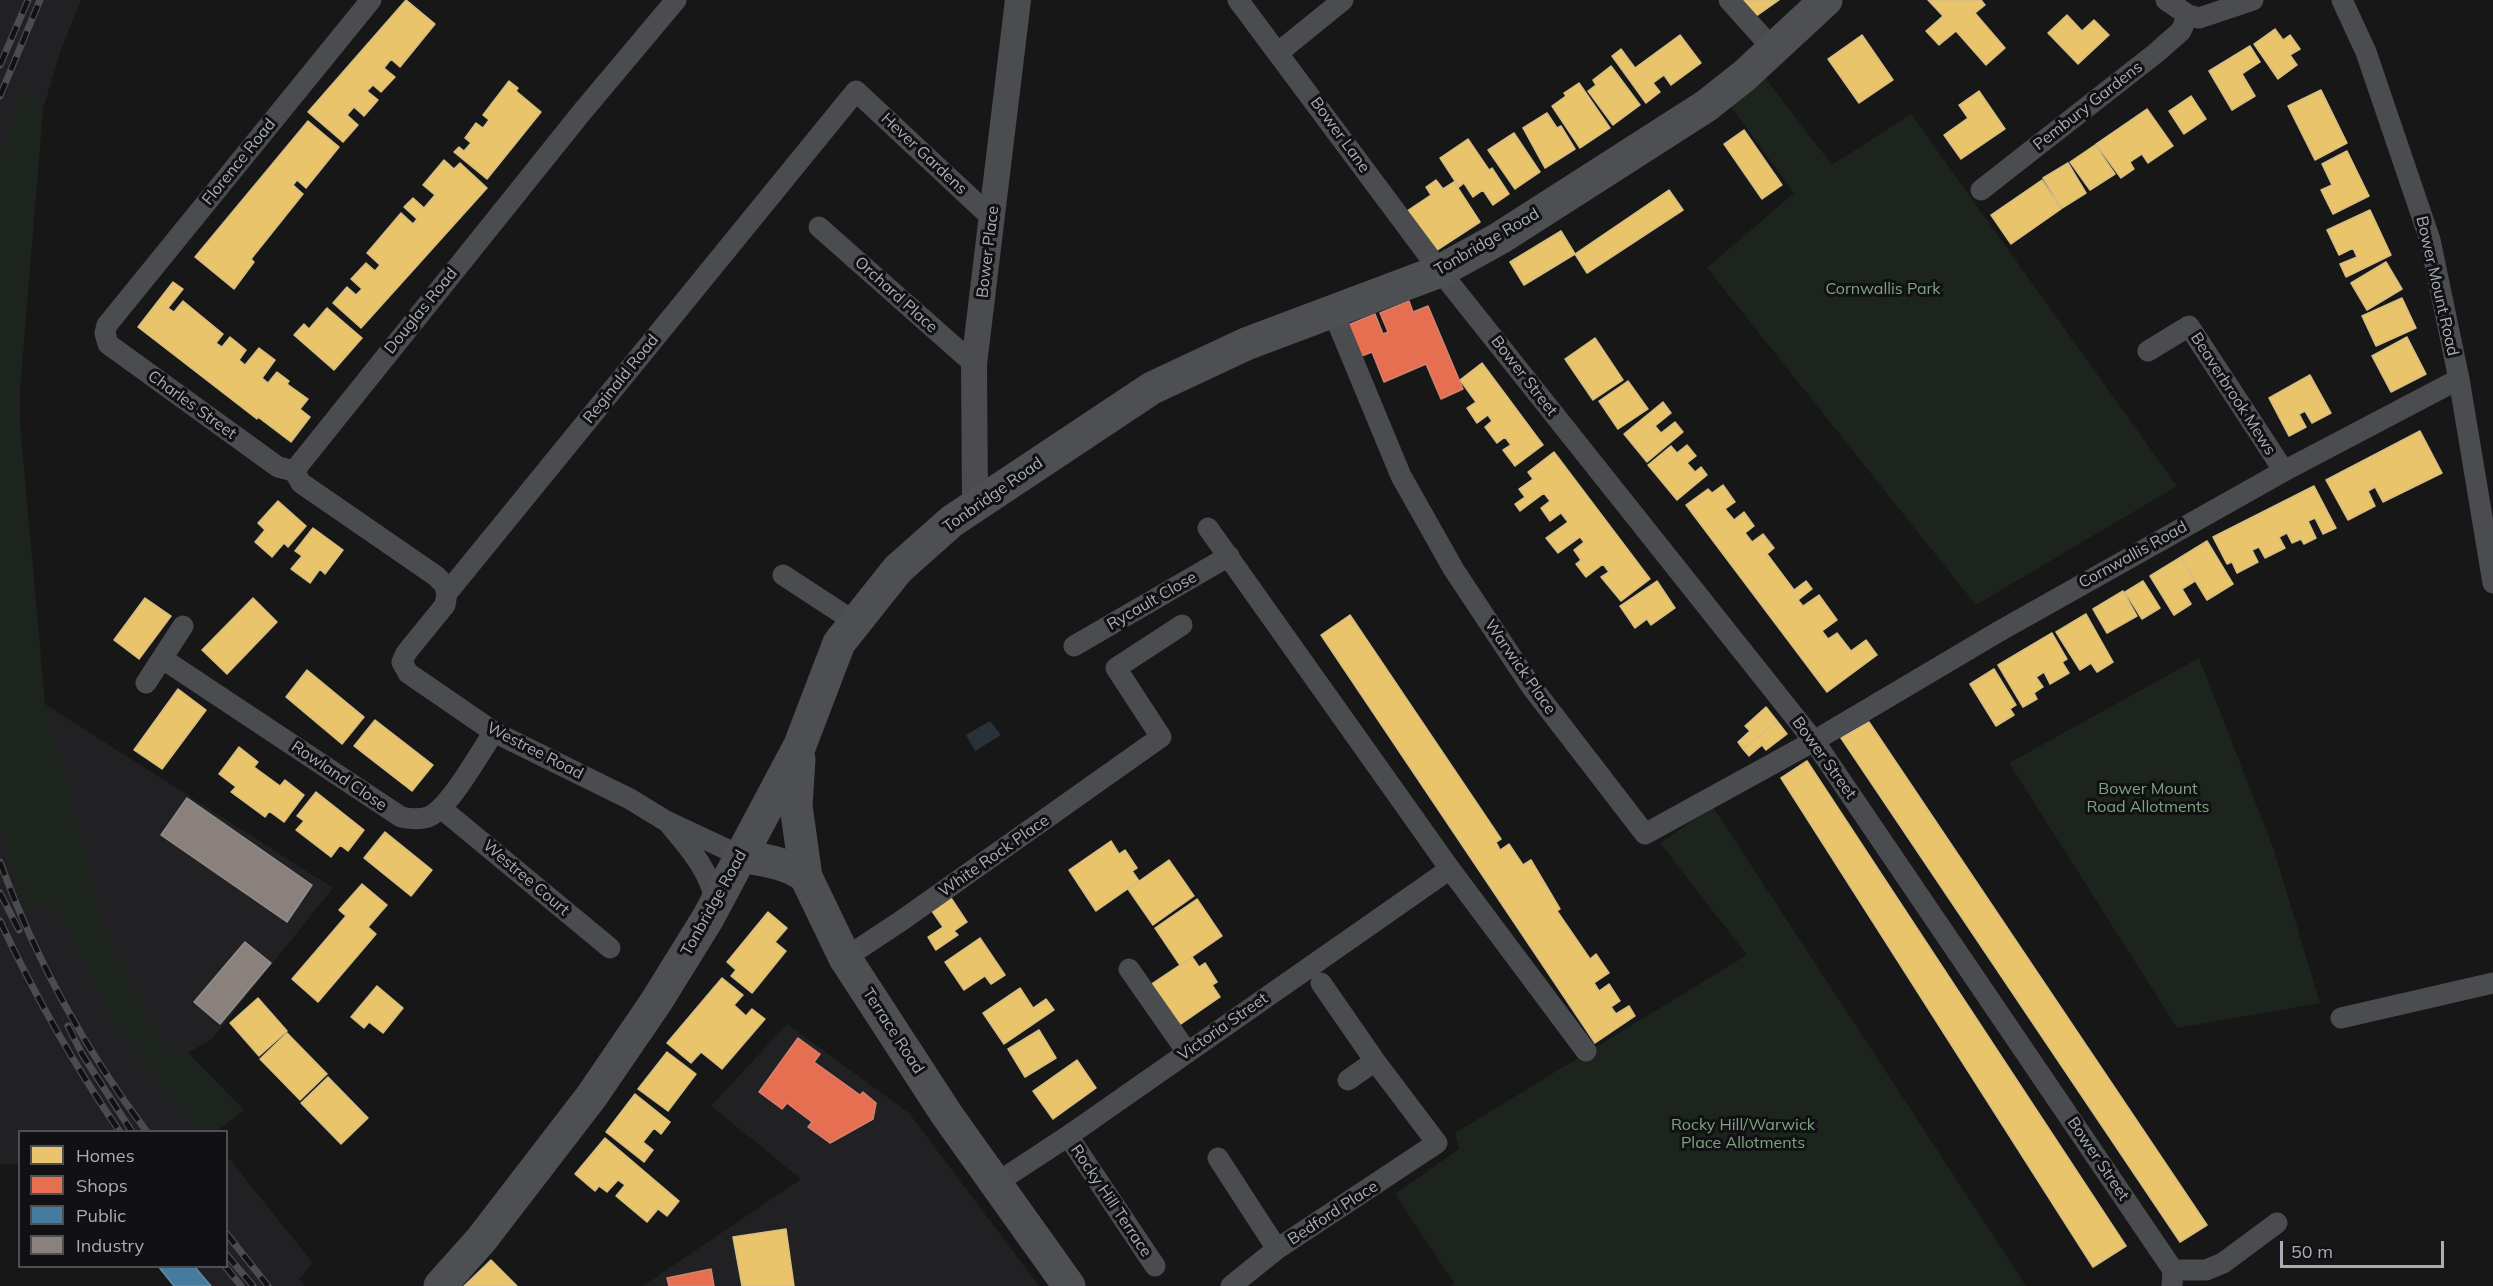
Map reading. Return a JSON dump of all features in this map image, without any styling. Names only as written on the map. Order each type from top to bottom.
[{"type":"main road","name":"Tonbridge Road","points":[[440,1286],[481,1240],[591,1097],[656,1002],[716,903],[800,745],[839,643],[898,568],[952,521],[1152,388],[1246,344],[1440,271],[1500,238],[1706,106],[1744,76],[1826,0]]},
{"type":"main road","name":"Terrace Road","points":[[800,745],[796,806],[806,877],[845,958],[995,1184],[1069,1286]]},
{"type":"main road","name":"Westree Road","points":[[741,855],[798,870],[806,877]]},
{"type":"street","name":"Florence Road","points":[[107,325],[371,0]]},
{"type":"street","name":"Douglas Road","points":[[294,471],[574,122],[676,0]]},
{"type":"street","name":"Bower Place","points":[[975,505],[974,364],[1018,0]]},
{"type":"street","name":"Bower Lane","points":[[1238,0],[1440,271]]},
{"type":"street","points":[[1279,52],[1343,0]]},
{"type":"street","points":[[1729,0],[1773,49]]},
{"type":"street","points":[[2166,0],[2188,15],[2199,18],[2253,0]]},
{"type":"street","name":"Bower Mount Road","points":[[2342,0],[2366,52],[2430,240],[2459,379],[2493,583]]},
{"type":"street","name":"Pembury Gardens","points":[[1981,190],[2156,53],[2181,31],[2188,15]]},
{"type":"street","name":"Hever Gardens","points":[[856,91],[992,218]]},
{"type":"street","name":"Reginald Road","points":[[408,673],[402,662],[406,653],[445,605],[447,593],[856,91]]},
{"type":"street","name":"Orchard Place","points":[[819,227],[974,364]]},
{"type":"street","name":"Bower Street","points":[[1440,271],[1814,741],[2173,1278]]},
{"type":"street","name":"Warwick Place","points":[[1333,312],[1401,476],[1454,570],[1531,686],[1645,834],[1814,741]]},
{"type":"street","name":"Charles Street","points":[[107,325],[105,333],[108,344],[278,467],[294,471]]},
{"type":"street","name":"Beaverbrook Mews","points":[[2148,351],[2189,326],[2284,471]]},
{"type":"street","name":"Cornwallis Road","points":[[1814,741],[2017,621],[2284,471],[2459,379]]},
{"type":"street","points":[[294,471],[301,483],[436,576],[444,584],[447,593]]},
{"type":"street","points":[[1208,528],[1450,868],[1586,1051]]},
{"type":"street","name":"Rycault Close","points":[[1074,646],[1229,556]]},
{"type":"street","points":[[783,575],[855,622]]},
{"type":"street","name":"White Rock Place","points":[[845,958],[1161,737],[1116,668],[1182,625]]},
{"type":"street","points":[[146,683],[183,626]]},
{"type":"street","name":"Rowland Close","points":[[163,659],[400,817],[414,819],[428,817],[442,809]]},
{"type":"street","name":"Westree Road","points":[[408,673],[494,732],[630,799],[666,821],[741,855]]},
{"type":"street","points":[[442,809],[494,732]]},
{"type":"street","name":"Westree Court","points":[[442,809],[610,948]]},
{"type":"street","name":"Westree Road","points":[[666,821],[698,860],[711,881],[716,903]]},
{"type":"street","name":"Victoria Street","points":[[995,1184],[1068,1136],[1450,868]]},
{"type":"street","points":[[1129,969],[1187,1052]]},
{"type":"street","points":[[1321,983],[1375,1061],[1348,1080]]},
{"type":"street","points":[[2341,1018],[2493,983]]},
{"type":"street","name":"Bedford Place","points":[[1231,1286],[1277,1249],[1437,1143],[1375,1061]]},
{"type":"street","name":"Rocky Hill Terrace","points":[[1068,1136],[1155,1266]]},
{"type":"street","points":[[1218,1158],[1277,1249]]},
{"type":"street","points":[[2173,1278],[2206,1270],[2223,1263],[2277,1223]]},
{"type":"shaded area","points":[[0,0],[81,0],[62,47],[43,109],[20,389],[20,424],[45,704],[333,888],[212,1039],[188,1053],[244,1110],[218,1130],[18,1130],[18,1164],[0,1164]]},
{"type":"shaded area","points":[[990,721],[1001,735],[975,751],[966,735]]},
{"type":"shaded area","points":[[787,1024],[909,1113],[1039,1286],[643,1286],[801,1179],[711,1106]]},
{"type":"shaded area","points":[[228,1157],[313,1263],[299,1279],[305,1286],[174,1286],[159,1268],[228,1268]]},
{"type":"green space","name":"Cornwallis Park","points":[[1763,75],[1832,165],[1911,114],[2177,486],[1976,605],[1707,268],[1794,193],[1730,105]]},
{"type":"green space","points":[[23,84],[43,109],[20,389],[20,424],[45,704],[91,874],[100,921],[166,1051],[188,1053],[244,1110],[218,1130],[195,1130],[110,1016],[52,901],[25,913],[0,823],[0,159]]},
{"type":"green space","name":"Bower Mount Road Allotments","points":[[2199,658],[2274,850],[2320,1003],[2177,1028],[2009,763]]},
{"type":"green space","name":"Rocky Hill/Warwick Place Allotments","points":[[1713,807],[2026,1286],[1451,1286],[1454,1283],[1395,1194],[1459,1149],[1455,1133],[1747,955],[1660,843]]},
{"type":"building: Homes","points":[[406,0],[435,24],[400,67],[391,59],[384,68],[395,77],[381,92],[373,85],[367,91],[378,100],[364,116],[354,107],[347,115],[358,125],[343,142],[308,112]]},
{"type":"building: Homes","points":[[1738,0],[1779,0],[1752,19]]},
{"type":"building: Homes","points":[[1928,0],[1981,0],[1985,5],[1975,13],[2005,48],[1986,65],[1956,31],[1939,45],[1926,31],[1943,16]]},
{"type":"building: Homes","points":[[2067,15],[2082,31],[2094,20],[2109,35],[2078,64],[2048,33]]},
{"type":"building: Homes","points":[[2275,29],[2283,40],[2290,35],[2300,49],[2290,55],[2297,65],[2278,79],[2254,44]]},
{"type":"building: Homes","points":[[1680,35],[1701,63],[1671,85],[1664,75],[1653,83],[1660,92],[1646,103],[1612,56],[1621,49],[1635,68]]},
{"type":"building: Homes","points":[[1862,35],[1893,80],[1859,103],[1828,59]]},
{"type":"building: Homes","points":[[2250,46],[2260,62],[2242,74],[2255,96],[2232,110],[2209,71]]},
{"type":"building: Homes","points":[[1611,66],[1640,105],[1613,125],[1588,91],[1596,85],[1593,80]]},
{"type":"building: Homes","points":[[509,81],[518,88],[516,91],[541,112],[487,179],[454,152],[459,147],[464,151],[471,143],[465,138],[476,123],[483,128],[489,120],[483,115]]},
{"type":"building: Homes","points":[[1579,83],[1610,128],[1580,148],[1552,106],[1566,96],[1564,93]]},
{"type":"building: Homes","points":[[2321,90],[2347,143],[2315,160],[2288,106]]},
{"type":"building: Homes","points":[[1979,91],[2005,129],[1961,159],[1944,135],[1968,118],[1959,105]]},
{"type":"building: Homes","points":[[2191,96],[2206,119],[2184,134],[2169,111]]},
{"type":"building: Homes","points":[[2147,109],[2173,146],[2148,163],[2142,154],[2130,162],[2134,169],[2121,178],[2096,144]]},
{"type":"building: Homes","points":[[1547,113],[1557,128],[1561,126],[1575,149],[1545,168],[1523,128]]},
{"type":"building: Homes","points":[[308,121],[339,147],[306,188],[297,180],[293,185],[303,194],[251,259],[254,262],[234,289],[195,257]]},
{"type":"building: Homes","points":[[1744,130],[1782,185],[1762,199],[1724,144]]},
{"type":"building: Homes","points":[[1514,133],[1540,172],[1515,189],[1488,150]]},
{"type":"building: Homes","points":[[1468,139],[1489,170],[1492,168],[1509,194],[1493,205],[1483,190],[1473,197],[1464,183],[1459,187],[1440,158]]},
{"type":"building: Homes","points":[[2095,145],[2115,174],[2090,190],[2070,162]]},
{"type":"building: Homes","points":[[2347,151],[2369,196],[2333,214],[2321,190],[2332,185],[2322,164]]},
{"type":"building: Homes","points":[[444,160],[454,169],[460,163],[487,188],[361,328],[333,303],[347,287],[356,295],[362,289],[351,279],[366,263],[375,271],[380,265],[367,253],[401,213],[413,224],[417,219],[404,207],[413,198],[424,208],[435,195],[423,185]]},
{"type":"building: Homes","points":[[2068,163],[2086,193],[2062,208],[2043,178]]},
{"type":"building: Homes","points":[[1436,180],[1443,189],[1454,182],[1480,222],[1434,252],[1407,211],[1431,195],[1426,187]]},
{"type":"building: Homes","points":[[2042,180],[2061,209],[2011,244],[1991,215]]},
{"type":"building: Homes","points":[[1669,190],[1683,210],[1587,273],[1575,254]]},
{"type":"building: Homes","points":[[2370,210],[2391,255],[2346,277],[2340,264],[2357,257],[2353,248],[2339,255],[2327,230]]},
{"type":"building: Homes","points":[[1561,231],[1575,254],[1524,285],[1510,262]]},
{"type":"building: Homes","points":[[2386,262],[2402,289],[2367,310],[2351,283]]},
{"type":"building: Homes","points":[[173,282],[183,289],[168,308],[174,312],[183,301],[223,334],[216,343],[222,347],[230,337],[246,350],[239,360],[245,365],[259,348],[275,360],[262,378],[268,383],[277,372],[289,381],[287,384],[308,399],[300,409],[310,417],[291,442],[258,417],[257,419],[138,327]]},
{"type":"building: Homes","points":[[2402,298],[2416,328],[2376,346],[2362,316]]},
{"type":"building: Homes","points":[[327,308],[362,338],[334,370],[294,335],[304,324],[309,329]]},
{"type":"building: Homes","points":[[2407,337],[2426,374],[2391,392],[2372,356]]},
{"type":"building: Homes","points":[[1595,338],[1623,380],[1593,400],[1565,359]]},
{"type":"building: Homes","points":[[1482,363],[1543,445],[1515,466],[1503,450],[1511,445],[1505,437],[1497,443],[1485,427],[1492,421],[1488,415],[1477,423],[1467,408],[1476,402],[1460,380]]},
{"type":"building: Homes","points":[[2310,375],[2331,413],[2312,423],[2305,411],[2299,414],[2306,427],[2289,436],[2269,398]]},
{"type":"building: Homes","points":[[1628,381],[1648,409],[1618,429],[1599,401]]},
{"type":"building: Homes","points":[[1663,402],[1671,413],[1655,426],[1661,433],[1675,422],[1683,432],[1647,462],[1624,434]]},
{"type":"building: Homes","points":[[2420,431],[2442,473],[2383,502],[2375,487],[2368,491],[2375,506],[2348,520],[2326,480]]},
{"type":"building: Homes","points":[[1687,445],[1696,456],[1687,463],[1695,472],[1701,467],[1707,475],[1677,500],[1648,465],[1671,446],[1677,453]]},
{"type":"building: Homes","points":[[1554,452],[1650,579],[1621,601],[1601,577],[1609,572],[1603,564],[1586,577],[1576,564],[1581,560],[1574,550],[1584,542],[1580,537],[1558,553],[1546,538],[1568,522],[1561,513],[1550,521],[1541,508],[1550,501],[1544,493],[1520,511],[1515,504],[1525,497],[1519,489],[1533,479],[1528,472]]},
{"type":"building: Homes","points":[[1723,485],[1735,502],[1725,509],[1734,520],[1744,512],[1754,526],[1745,533],[1752,542],[1763,534],[1774,548],[1767,554],[1794,590],[1806,581],[1812,589],[1798,600],[1803,606],[1819,595],[1837,620],[1822,631],[1828,639],[1837,633],[1851,651],[1866,640],[1877,655],[1827,692],[1686,505],[1708,489],[1712,493]]},
{"type":"building: Homes","points":[[2314,486],[2336,528],[2323,534],[2315,518],[2308,521],[2316,538],[2304,544],[2301,539],[2292,543],[2287,533],[2279,537],[2285,548],[2265,558],[2259,547],[2252,550],[2258,562],[2237,573],[2232,562],[2227,564],[2213,537]]},
{"type":"building: Homes","points":[[278,501],[306,526],[288,547],[284,543],[272,557],[255,542],[265,530],[258,523]]},
{"type":"building: Homes","points":[[313,528],[343,550],[325,574],[320,569],[310,583],[291,569],[302,556],[295,551]]},
{"type":"building: Homes","points":[[2207,541],[2233,584],[2207,600],[2181,557]]},
{"type":"building: Homes","points":[[2181,557],[2195,581],[2182,589],[2191,604],[2174,615],[2150,576]]},
{"type":"building: Homes","points":[[1657,581],[1675,608],[1651,625],[1647,619],[1635,628],[1620,606]]},
{"type":"building: Homes","points":[[2143,581],[2160,608],[2142,619],[2125,592]]},
{"type":"building: Homes","points":[[2123,591],[2137,616],[2107,633],[2093,609]]},
{"type":"building: Homes","points":[[145,598],[171,616],[139,659],[114,640]]},
{"type":"building: Homes","points":[[253,598],[277,622],[227,674],[202,650]]},
{"type":"building: Homes","points":[[2086,614],[2113,662],[2097,672],[2091,663],[2080,670],[2056,632]]},
{"type":"building: Homes","points":[[1350,615],[1501,839],[1496,842],[1500,850],[1509,844],[1523,865],[1531,860],[1560,909],[1557,911],[1590,959],[1596,954],[1609,973],[1594,983],[1599,991],[1609,984],[1620,1001],[1611,1007],[1616,1014],[1629,1006],[1635,1016],[1595,1043],[1321,635]]},
{"type":"building: Homes","points":[[2052,633],[2067,659],[2062,662],[2069,673],[2050,684],[2044,672],[2036,677],[2043,687],[2034,693],[2037,699],[2023,707],[1998,665]]},
{"type":"building: Homes","points":[[1994,669],[2016,705],[2010,709],[2014,715],[1996,726],[1970,684]]},
{"type":"building: Homes","points":[[307,670],[364,717],[342,744],[286,697]]},
{"type":"building: Homes","points":[[178,689],[206,710],[162,769],[134,750]]},
{"type":"building: Homes","points":[[1766,707],[1777,721],[1743,749],[1738,742],[1750,731],[1745,726]]},
{"type":"building: Homes","points":[[375,720],[433,765],[412,791],[354,746]]},
{"type":"building: Homes","points":[[1777,721],[1787,734],[1766,750],[1762,745],[1749,756],[1743,749]]},
{"type":"building: Homes","points":[[1869,722],[2207,1225],[2180,1242],[1841,738]]},
{"type":"building: Homes","points":[[239,747],[258,762],[254,767],[280,786],[285,780],[304,795],[284,822],[269,811],[265,817],[231,792],[236,787],[219,774]]},
{"type":"building: Homes","points":[[1807,761],[2126,1246],[2093,1267],[1781,778]]},
{"type":"building: Homes","points":[[316,792],[364,830],[348,851],[340,845],[331,857],[296,830],[304,821],[297,816]]},
{"type":"building: Homes","points":[[385,832],[432,870],[411,896],[364,858]]},
{"type":"building: Homes","points":[[1111,841],[1119,854],[1125,850],[1137,868],[1132,871],[1139,881],[1096,911],[1069,870]]},
{"type":"building: Homes","points":[[1169,860],[1194,896],[1153,925],[1128,889]]},
{"type":"building: Homes","points":[[362,884],[387,905],[368,927],[376,934],[318,1002],[292,979],[346,916],[339,910]]},
{"type":"building: Homes","points":[[951,898],[967,922],[954,931],[958,935],[936,950],[928,937],[943,927],[932,911]]},
{"type":"building: Homes","points":[[1197,899],[1222,936],[1180,965],[1155,928]]},
{"type":"building: Homes","points":[[768,912],[787,928],[775,942],[786,951],[752,993],[731,976],[736,970],[727,962]]},
{"type":"building: Homes","points":[[980,938],[1005,975],[991,984],[985,976],[964,990],[945,962]]},
{"type":"building: Homes","points":[[1192,957],[1199,967],[1205,963],[1217,982],[1212,985],[1220,997],[1178,1026],[1150,985]]},
{"type":"building: Homes","points":[[722,978],[743,995],[734,1005],[746,1016],[752,1009],[765,1019],[722,1069],[701,1052],[691,1063],[667,1043]]},
{"type":"building: Homes","points":[[377,986],[403,1008],[383,1033],[369,1022],[364,1028],[351,1017]]},
{"type":"building: Homes","points":[[1020,988],[1033,1008],[1046,999],[1054,1010],[1004,1044],[983,1013]]},
{"type":"building: Homes","points":[[258,998],[287,1031],[259,1056],[230,1023]]},
{"type":"building: Homes","points":[[1039,1030],[1056,1058],[1025,1077],[1008,1049]]},
{"type":"building: Homes","points":[[287,1033],[327,1074],[300,1100],[260,1059]]},
{"type":"building: Homes","points":[[667,1052],[696,1074],[668,1111],[638,1089]]},
{"type":"building: Homes","points":[[1077,1060],[1096,1088],[1053,1119],[1033,1091]]},
{"type":"building: Homes","points":[[328,1077],[368,1118],[341,1144],[301,1103]]},
{"type":"building: Homes","points":[[635,1094],[670,1122],[661,1134],[654,1128],[643,1142],[653,1150],[644,1162],[606,1132]]},
{"type":"building: Homes","points":[[605,1138],[679,1201],[667,1216],[658,1209],[647,1222],[616,1196],[625,1185],[618,1180],[607,1192],[599,1186],[595,1191],[575,1174]]},
{"type":"building: Homes","points":[[786,1229],[794,1286],[742,1286],[733,1237]]},
{"type":"building: Homes","points":[[491,1260],[517,1286],[464,1286]]},
{"type":"building: Shops","points":[[1409,301],[1413,312],[1428,306],[1463,389],[1441,399],[1426,364],[1384,382],[1372,352],[1354,359],[1341,328],[1375,314],[1383,334],[1388,332],[1380,313]]},
{"type":"building: Shops","points":[[798,1038],[820,1054],[814,1062],[860,1095],[863,1092],[876,1103],[873,1119],[830,1143],[808,1127],[812,1122],[787,1103],[782,1109],[759,1092]]},
{"type":"building: Shops","points":[[711,1269],[714,1286],[669,1286],[667,1278]]},
{"type":"building: Public","points":[[160,1268],[196,1268],[211,1286],[174,1286]]},
{"type":"building: Industry","points":[[187,798],[312,885],[287,922],[161,835]]},
{"type":"building: Industry","points":[[245,942],[271,963],[220,1024],[194,1002]]},
{"type":"railway","points":[[0,65],[28,0]]},
{"type":"railway","points":[[0,96],[40,0]]},
{"type":"railway","points":[[0,862],[29,933],[63,1002],[103,1069],[146,1130]]},
{"type":"railway","points":[[0,893],[19,930]]},
{"type":"railway","points":[[0,921],[56,1029],[119,1130]]},
{"type":"railway","points":[[68,1026],[82,1054],[131,1130]]},
{"type":"railway","points":[[228,1236],[268,1286]]},
{"type":"railway","points":[[228,1256],[253,1286]]},
{"type":"railway","points":[[227,1268],[241,1286]]}]
